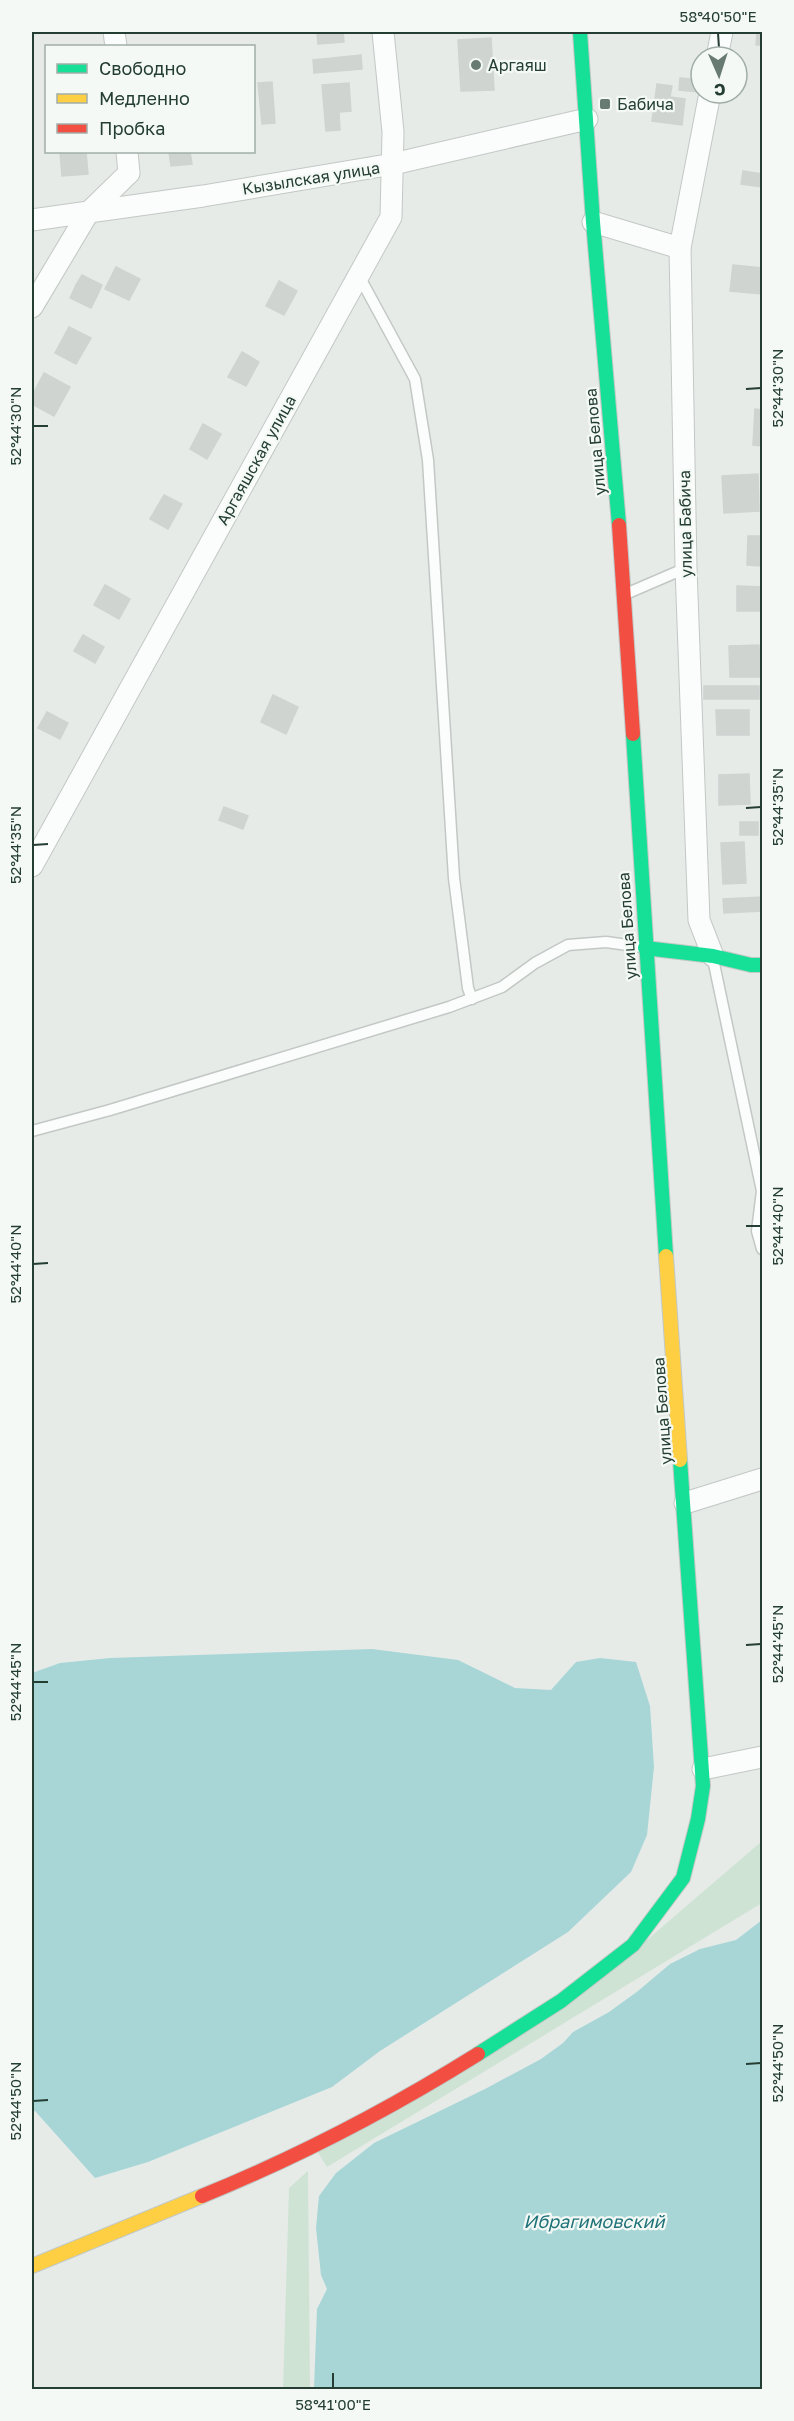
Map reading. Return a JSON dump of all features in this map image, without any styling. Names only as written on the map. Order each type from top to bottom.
[{"type":"main road","name":"улица Белова","points":[[32,2266],[269,2169],[420,2090],[561,2001],[633,1945],[683,1878],[698,1819],[704,1786],[703,1769],[645,948],[625,595],[593,222],[580,32]]},
{"type":"main road","points":[[645,948],[713,956],[751,965],[762,965]]},
{"type":"street","name":"Аргаяшская улица","points":[[32,866],[391,218],[393,132],[383,32]]},
{"type":"street","name":"улица Бабича","points":[[708,105],[680,248],[686,568],[699,920],[713,956]]},
{"type":"street","name":"Кызылская улица","points":[[32,220],[393,164],[587,120]]},
{"type":"street","points":[[32,307],[88,213],[129,173],[127,153]]},
{"type":"street","points":[[593,222],[680,248]]},
{"type":"street","points":[[685,1503],[762,1479]]},
{"type":"street","points":[[703,1769],[762,1757]]},
{"type":"lane","points":[[359,276],[415,379],[428,460],[454,878],[468,988],[472,999]]},
{"type":"lane","points":[[625,595],[686,568]]},
{"type":"lane","points":[[32,1131],[111,1110],[472,999],[502,987],[534,963],[568,945],[606,942],[645,948]]},
{"type":"lane","points":[[713,956],[762,1191],[757,1231],[762,1249]]},
{"type":"green space","points":[[762,1841],[762,1903],[327,2167],[317,2151],[648,1939]]},
{"type":"green space","points":[[308,2171],[310,2389],[283,2389],[289,2188]]},
{"type":"water","points":[[372,1649],[458,1660],[515,1688],[551,1690],[576,1662],[600,1658],[636,1662],[650,1706],[654,1767],[647,1835],[631,1872],[568,1932],[380,2051],[332,2087],[148,2162],[95,2178],[32,2110],[32,1673],[60,1663],[110,1658]]},
{"type":"water","name":"Ибрагимовский","points":[[762,1920],[762,2389],[314,2389],[317,2309],[327,2289],[321,2275],[316,2228],[319,2196],[336,2173],[374,2143],[541,2059],[563,2043],[573,2032],[609,2012],[638,1991],[670,1964],[700,1949],[736,1940]]},
{"type":"building","points":[[317,32],[343,32],[344,42],[318,44]]},
{"type":"building","points":[[757,32],[762,32],[762,45],[756,45]]},
{"type":"building","name":"Аргаяш","points":[[491,38],[494,90],[461,91],[458,40]]},
{"type":"building","points":[[361,55],[362,69],[314,73],[313,60]]},
{"type":"building","points":[[680,78],[689,79],[689,91],[679,90]]},
{"type":"building","points":[[272,82],[275,123],[262,124],[258,83]]},
{"type":"building","points":[[349,83],[351,111],[339,112],[340,130],[326,131],[322,85]]},
{"type":"building","points":[[657,84],[672,86],[670,97],[685,99],[682,125],[652,121]]},
{"type":"building","points":[[60,153],[86,153],[88,174],[62,176]]},
{"type":"building","points":[[169,153],[190,153],[192,164],[171,166]]},
{"type":"building","points":[[743,171],[762,174],[762,187],[741,184]]},
{"type":"building","points":[[733,265],[762,268],[762,294],[730,291]]},
{"type":"building","points":[[116,267],[140,279],[129,300],[105,289]]},
{"type":"building","points":[[82,275],[102,285],[97,296],[76,285]]},
{"type":"building","points":[[279,281],[297,291],[284,315],[266,306]]},
{"type":"building","points":[[76,285],[97,296],[91,308],[70,298]]},
{"type":"building","points":[[69,327],[91,338],[76,364],[55,353]]},
{"type":"building","points":[[242,352],[259,362],[246,386],[228,377]]},
{"type":"building","points":[[44,373],[70,387],[54,416],[32,404],[32,396]]},
{"type":"building","points":[[755,409],[762,410],[762,446],[753,445]]},
{"type":"building","points":[[203,424],[221,434],[207,459],[190,449]]},
{"type":"building","points":[[758,474],[759,511],[724,513],[722,476]]},
{"type":"building","points":[[164,495],[182,504],[168,529],[150,519]]},
{"type":"building","points":[[748,536],[762,536],[762,566],[747,565]]},
{"type":"building","points":[[105,585],[130,599],[119,619],[94,605]]},
{"type":"building","points":[[737,586],[762,587],[762,611],[737,611]]},
{"type":"building","points":[[83,635],[104,647],[95,663],[74,651]]},
{"type":"building","points":[[759,645],[760,677],[730,677],[729,646]]},
{"type":"building","points":[[704,686],[759,686],[759,699],[704,699]]},
{"type":"building","points":[[273,695],[298,707],[286,734],[261,722]]},
{"type":"building","points":[[716,710],[749,710],[749,735],[717,735]]},
{"type":"building","points":[[47,712],[68,723],[60,739],[38,728]]},
{"type":"building","points":[[749,774],[750,804],[719,805],[719,775]]},
{"type":"building","points":[[224,807],[248,816],[243,829],[219,820]]},
{"type":"building","points":[[740,822],[758,822],[758,835],[740,835]]},
{"type":"building","points":[[744,842],[746,883],[723,884],[721,843]]},
{"type":"building","points":[[762,897],[762,911],[724,913],[723,899]]},
{"type":"traffic: fast","points":[[580,32],[593,222],[619,525]]},
{"type":"traffic: fast","points":[[633,734],[666,1256]]},
{"type":"traffic: fast","points":[[645,948],[713,956],[751,965],[762,965]]},
{"type":"traffic: fast","points":[[478,2054],[561,2001],[633,1945],[683,1878],[698,1819],[703,1786],[680,1460]]},
{"type":"traffic: slow","points":[[666,1256],[680,1460]]},
{"type":"traffic: slow","points":[[32,2266],[202,2196]]},
{"type":"traffic: jam","points":[[619,525],[633,734]]},
{"type":"traffic: jam","points":[[202,2196],[343,2131],[478,2054]]},
{"type":"place","name":"Аргаяш","points":[[476,65]]},
{"type":"place","name":"Бабича","points":[[605,104]]}]
